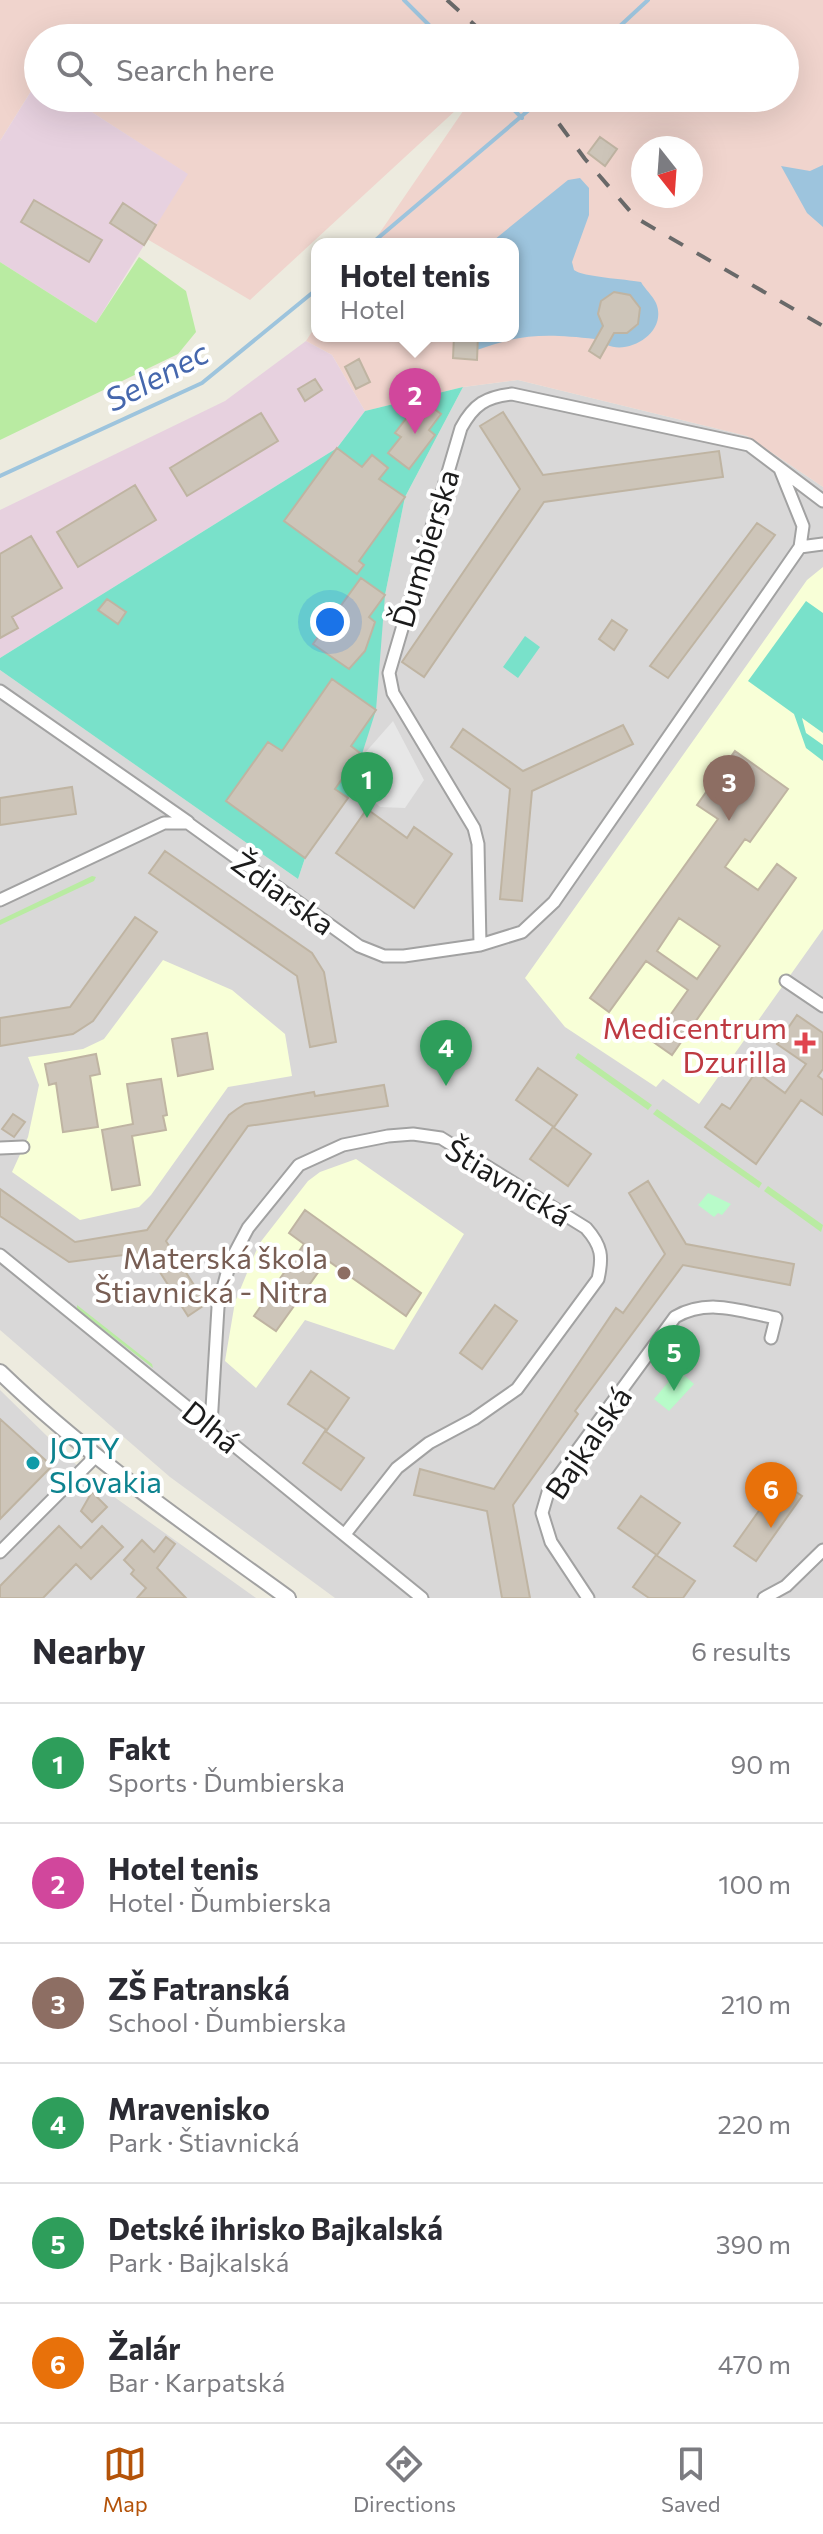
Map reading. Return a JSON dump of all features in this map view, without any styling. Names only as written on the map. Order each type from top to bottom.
[{"type":"street","name":"Ďumbierska","points":[[480,945],[478,844],[474,828],[393,693],[389,673],[457,442],[471,410],[489,396],[512,394],[749,445],[823,501]]},
{"type":"street","points":[[480,945],[522,932],[554,902],[800,547],[803,526],[780,469]]},
{"type":"street","points":[[800,547],[823,544]]},
{"type":"street","name":"Ždiarska","points":[[0,691],[359,946],[384,956],[433,954],[480,945]]},
{"type":"street","points":[[0,900],[164,823],[188,823]]},
{"type":"street","points":[[786,981],[823,1006]]},
{"type":"street","name":"Štiavnická","points":[[211,1425],[218,1307],[230,1262],[248,1228],[299,1165],[343,1145],[388,1136],[413,1134],[441,1138],[586,1228],[598,1242],[603,1259],[598,1279],[517,1389],[474,1419],[429,1443],[397,1468],[345,1534]]},
{"type":"street","points":[[0,1148],[23,1147]]},
{"type":"street","name":"Dlhá","points":[[0,1255],[422,1598]]},
{"type":"street","name":"Bajkalská","points":[[588,1598],[551,1542],[542,1513],[549,1489],[675,1317],[692,1307],[711,1305],[776,1318],[771,1338]]},
{"type":"street","points":[[0,1372],[95,1457],[288,1598]]},
{"type":"street","points":[[0,1552],[95,1457]]},
{"type":"street","points":[[764,1598],[786,1586],[823,1550]]},
{"type":"shaded area","points":[[0,0],[823,0],[823,487],[747,436],[518,380],[463,387],[365,411],[332,355],[306,341],[311,333],[311,342],[519,342],[519,238],[376,238],[462,112],[799,112],[799,24],[24,24],[24,102],[0,141]]},
{"type":"shaded area","points":[[24,102],[24,112],[92,112],[188,174],[96,323],[0,262],[0,141]]},
{"type":"shaded area","points":[[92,112],[454,112],[317,238],[311,238],[311,244],[250,300],[147,239],[187,174]]},
{"type":"shaded area","points":[[823,165],[823,227],[807,213],[781,166],[810,171]]},
{"type":"shaded area","points":[[580,178],[589,188],[589,215],[572,262],[574,270],[641,282],[656,303],[657,323],[645,339],[636,344],[626,347],[607,345],[614,333],[627,333],[638,325],[640,308],[630,295],[601,301],[598,314],[603,326],[595,339],[563,336],[519,338],[519,238],[496,238],[568,180]]},
{"type":"shaded area","points":[[306,341],[332,355],[365,411],[337,448],[0,658],[0,510],[225,401]]},
{"type":"shaded area","points":[[478,342],[502,342],[477,350]]},
{"type":"shaded area","points":[[518,380],[747,436],[823,487],[823,1598],[335,1598],[170,1477],[0,1330],[0,670],[298,879],[305,858],[348,798],[360,753],[385,595],[405,497],[463,387]]},
{"type":"shaded area","points":[[463,387],[405,497],[385,595],[376,710],[348,798],[305,858],[298,879],[0,670],[0,658],[337,448],[365,411]]},
{"type":"shaded area","points":[[823,567],[823,929],[699,1104],[663,1079],[656,1087],[565,1027],[525,978],[807,580]]},
{"type":"shaded area","points":[[806,601],[823,613],[823,733],[802,718],[806,733],[823,745],[823,761],[806,748],[794,714],[748,681]]},
{"type":"shaded area","points":[[525,636],[540,647],[518,678],[503,667]]},
{"type":"shaded area","points":[[393,721],[424,780],[405,808],[380,807],[355,783],[364,754]]},
{"type":"shaded area","points":[[163,960],[232,990],[285,1034],[292,1076],[228,1087],[151,1195],[139,1207],[80,1220],[12,1172],[28,1137],[39,1085],[28,1057],[83,1049],[104,1039]]},
{"type":"shaded area","name":"Materská škola Štiavnická - Nitra","points":[[356,1159],[464,1234],[394,1350],[305,1320],[256,1388],[225,1361],[235,1302],[259,1244],[308,1181],[320,1172]]},
{"type":"shaded area","points":[[0,1390],[96,1484],[256,1598],[0,1598]]},
{"type":"green space","points":[[139,257],[186,291],[196,332],[178,354],[0,440],[0,262],[96,323]]},
{"type":"green space","points":[[92,876],[96,877],[94,881],[0,925],[0,920]]},
{"type":"green space","points":[[578,1053],[652,1105],[648,1110],[575,1058]]},
{"type":"green space","points":[[657,1109],[762,1183],[759,1188],[653,1114]]},
{"type":"green space","points":[[768,1186],[823,1225],[821,1232],[764,1191]]},
{"type":"green space","points":[[708,1193],[731,1204],[722,1215],[718,1213],[714,1217],[698,1205]]},
{"type":"green space","points":[[77,1305],[152,1364],[153,1368],[77,1309]]},
{"type":"green space","points":[[675,1374],[684,1375],[694,1384],[669,1411],[654,1399]]},
{"type":"building","points":[[600,137],[617,149],[605,166],[588,153]]},
{"type":"building","points":[[34,200],[102,240],[89,262],[21,222]]},
{"type":"building","points":[[123,203],[156,225],[144,245],[110,223]]},
{"type":"building","points":[[614,292],[630,295],[640,308],[638,324],[627,333],[614,333],[600,358],[589,351],[603,326],[598,314],[601,301]]},
{"type":"building","points":[[454,342],[478,342],[477,360],[453,358]]},
{"type":"building","points":[[359,359],[370,382],[356,389],[345,367]]},
{"type":"building","points":[[315,379],[322,390],[305,401],[298,389]]},
{"type":"building","points":[[421,399],[441,414],[429,430],[435,435],[409,469],[388,453],[401,437],[395,433]]},
{"type":"building","points":[[503,412],[543,475],[719,451],[723,477],[544,502],[424,677],[402,662],[520,489],[480,426]]},
{"type":"building","points":[[261,413],[278,441],[187,496],[170,468]]},
{"type":"building","points":[[337,448],[362,467],[372,455],[388,468],[379,479],[405,497],[359,561],[364,565],[357,574],[284,521]]},
{"type":"building","points":[[135,485],[156,520],[78,567],[57,532]]},
{"type":"building","points":[[757,523],[775,535],[668,678],[650,666]]},
{"type":"building","points":[[31,536],[62,588],[12,617],[18,628],[0,638],[0,554]]},
{"type":"building","points":[[361,578],[385,595],[369,617],[375,622],[365,651],[349,669],[313,644]]},
{"type":"building","points":[[107,599],[126,612],[118,624],[98,610]]},
{"type":"building","points":[[612,620],[627,630],[614,650],[599,639]]},
{"type":"building","points":[[332,679],[376,710],[351,746],[360,753],[335,789],[348,798],[305,858],[226,801],[268,742],[282,751]]},
{"type":"building","points":[[623,725],[633,744],[532,791],[522,901],[500,899],[510,789],[451,747],[463,729],[523,771]]},
{"type":"building","points":[[735,751],[788,789],[750,842],[745,839],[725,867],[758,890],[777,864],[796,878],[672,1055],[652,1041],[688,990],[646,961],[609,1012],[590,998],[718,819],[697,805]],"holes":[[[679,918],[720,946],[697,979],[657,951]]]},
{"type":"building","points":[[72,787],[76,814],[0,825],[0,798]]},
{"type":"building","points":[[367,809],[407,838],[414,827],[452,854],[414,908],[336,853]]},
{"type":"building","points":[[165,851],[312,953],[324,972],[336,1042],[310,1047],[297,976],[149,873]]},
{"type":"building","points":[[135,917],[157,932],[93,1021],[73,1034],[0,1046],[0,1018],[70,1007]]},
{"type":"building","points":[[797,1015],[823,1033],[823,1069],[818,1076],[823,1080],[823,1115],[801,1100],[756,1164],[705,1127],[722,1104],[730,1109],[756,1072],[785,1093],[806,1064],[777,1044]]},
{"type":"building","points":[[207,1033],[213,1069],[178,1076],[172,1039]]},
{"type":"building","points":[[96,1054],[100,1074],[90,1076],[98,1127],[63,1132],[56,1083],[49,1085],[45,1064]]},
{"type":"building","points":[[538,1068],[577,1095],[554,1127],[516,1100]]},
{"type":"building","points":[[161,1079],[167,1115],[163,1116],[166,1130],[132,1136],[140,1185],[112,1190],[102,1130],[133,1124],[127,1084]]},
{"type":"building","points":[[384,1085],[388,1106],[248,1126],[166,1241],[206,1304],[188,1316],[147,1252],[69,1262],[0,1216],[0,1189],[75,1242],[147,1230],[229,1115],[245,1104],[314,1092],[315,1096]]},
{"type":"building","points":[[13,1114],[25,1122],[14,1137],[2,1129]]},
{"type":"building","points":[[553,1127],[591,1154],[568,1186],[530,1159]]},
{"type":"building","points":[[648,1181],[686,1244],[794,1264],[790,1285],[683,1265],[575,1411],[578,1414],[513,1505],[530,1598],[502,1598],[487,1511],[414,1495],[420,1469],[494,1489],[616,1308],[623,1313],[665,1254],[629,1193]]},
{"type":"building","points":[[305,1210],[421,1293],[406,1316],[327,1260],[276,1331],[254,1316],[304,1244],[289,1233]]},
{"type":"building","points":[[495,1305],[517,1321],[482,1369],[460,1353]]},
{"type":"building","points":[[311,1371],[349,1398],[327,1430],[288,1404]]},
{"type":"building","name":"JOTY Slovakia","points":[[0,1419],[52,1466],[0,1519]]},
{"type":"building","points":[[325,1431],[364,1458],[341,1490],[303,1463]]},
{"type":"building","points":[[780,1481],[802,1496],[756,1561],[734,1546]]},
{"type":"building","points":[[92,1492],[107,1507],[92,1522],[81,1511]]},
{"type":"building","points":[[641,1496],[680,1523],[657,1555],[618,1528]]},
{"type":"building","points":[[59,1526],[81,1548],[102,1526],[123,1547],[91,1579],[76,1564],[43,1598],[0,1598],[0,1586]]},
{"type":"building","points":[[166,1537],[175,1544],[157,1568],[186,1598],[137,1598],[146,1588],[131,1574],[134,1570],[124,1560],[142,1540],[154,1552]]},
{"type":"building","points":[[656,1555],[695,1581],[683,1598],[649,1598],[633,1587]]},
{"type":"waterway","points":[[404,0],[428,24]]},
{"type":"waterway","name":"Selenec","points":[[622,24],[648,0]]},
{"type":"waterway","points":[[516,112],[522,118]]},
{"type":"waterway","name":"Selenec","points":[[378,238],[527,112]]},
{"type":"waterway","name":"Selenec","points":[[0,476],[202,383],[311,294]]},
{"type":"railway","points":[[447,0],[474,24]]},
{"type":"railway","points":[[550,112],[585,159],[636,218],[823,326]]},
{"type":"place","name":"Hotel tenis","points":[[415,434]]},
{"type":"place","name":"Fakt","points":[[367,818]]},
{"type":"place","name":"ZŠ Fatranská","points":[[729,821]]},
{"type":"place","name":"Medicentrum Dzurilla","points":[[805,1043]]},
{"type":"place","name":"Mravenisko","points":[[446,1086]]},
{"type":"place","name":"Materská škola Štiavnická - Nitra","points":[[344,1273]]},
{"type":"place","name":"Detské ihrisko Bajkalská","points":[[674,1391]]},
{"type":"place","name":"JOTY Slovakia","points":[[33,1463]]},
{"type":"place","name":"Žalár","points":[[771,1528]]}]
